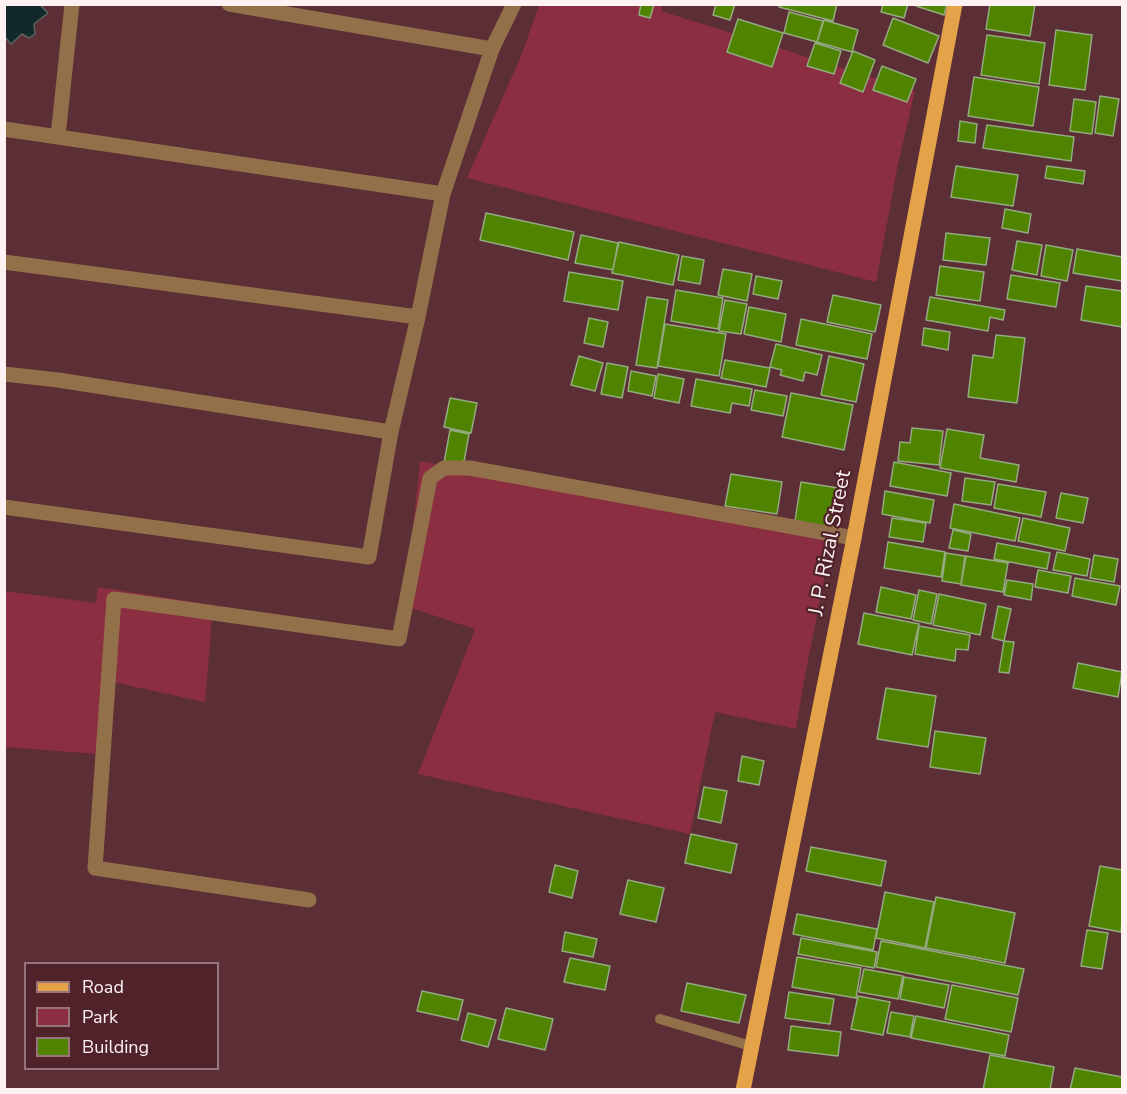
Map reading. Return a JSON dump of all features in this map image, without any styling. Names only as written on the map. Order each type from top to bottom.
[{"type":"main road","name":"J. P. Rizal Street","points":[[743,1089],[854,538],[956,4]]},
{"type":"street","points":[[58,136],[72,4]]},
{"type":"street","points":[[230,4],[492,49]]},
{"type":"street","points":[[4,507],[369,557],[391,432],[418,317],[443,194],[492,49],[514,4]]},
{"type":"street","points":[[4,129],[443,194]]},
{"type":"street","points":[[4,262],[418,317]]},
{"type":"street","points":[[4,374],[58,380],[391,432]]},
{"type":"street","points":[[309,900],[95,868],[114,599],[399,639],[429,478],[444,468],[470,468],[854,538]]},
{"type":"lane","points":[[660,1020],[751,1046]]},
{"type":"green space","points":[[539,5],[663,5],[661,11],[915,91],[898,164],[876,282],[467,178],[521,56]]},
{"type":"green space","points":[[420,461],[833,534],[796,729],[715,712],[690,834],[418,774],[475,629],[405,606]]},
{"type":"green space","points":[[98,587],[213,605],[205,702],[108,681],[97,754],[5,747],[4,591],[96,603]]},
{"type":"water","points":[[5,4],[40,5],[48,13],[34,24],[35,34],[29,38],[22,34],[11,44],[5,37]]},
{"type":"building","points":[[641,4],[654,4],[650,18],[639,15]]},
{"type":"building","points":[[716,4],[735,4],[730,20],[713,15]]},
{"type":"building","points":[[780,4],[837,4],[833,21],[779,7]]},
{"type":"building","points":[[883,4],[908,4],[904,18],[881,12]]},
{"type":"building","points":[[917,4],[947,4],[944,15],[916,6]]},
{"type":"building","points":[[990,4],[1035,4],[1030,36],[986,29]]},
{"type":"building","points":[[789,12],[823,21],[817,42],[784,33]]},
{"type":"building","points":[[893,18],[939,36],[928,63],[883,45]]},
{"type":"building","points":[[738,19],[783,33],[772,67],[727,52]]},
{"type":"building","points":[[824,20],[858,30],[852,52],[817,42]]},
{"type":"building","points":[[1056,30],[1092,35],[1085,90],[1049,85]]},
{"type":"building","points":[[987,35],[1045,43],[1039,84],[981,75]]},
{"type":"building","points":[[815,43],[841,51],[834,74],[807,66]]},
{"type":"building","points":[[853,51],[875,60],[863,92],[840,83]]},
{"type":"building","points":[[882,66],[916,79],[907,102],[873,90]]},
{"type":"building","points":[[974,77],[1039,87],[1033,126],[968,116]]},
{"type":"building","points":[[1100,96],[1119,99],[1113,136],[1095,133]]},
{"type":"building","points":[[1074,99],[1096,102],[1092,134],[1070,131]]},
{"type":"building","points":[[960,121],[977,124],[975,143],[958,141]]},
{"type":"building","points":[[987,125],[1074,137],[1071,161],[983,148]]},
{"type":"building","points":[[956,166],[1018,175],[1013,206],[951,197]]},
{"type":"building","points":[[1047,166],[1085,171],[1083,184],[1045,178]]},
{"type":"building","points":[[1005,209],[1031,214],[1028,233],[1002,228]]},
{"type":"building","points":[[486,213],[574,232],[568,260],[480,240]]},
{"type":"building","points":[[946,233],[990,238],[986,265],[943,260]]},
{"type":"building","points":[[581,235],[618,243],[613,270],[575,263]]},
{"type":"building","points":[[1017,241],[1042,245],[1037,275],[1012,270]]},
{"type":"building","points":[[619,242],[679,255],[673,285],[612,273]]},
{"type":"building","points":[[1046,245],[1073,250],[1067,281],[1041,276]]},
{"type":"building","points":[[1077,249],[1122,257],[1122,281],[1073,273]]},
{"type":"building","points":[[682,256],[704,260],[700,284],[678,280]]},
{"type":"building","points":[[940,266],[984,272],[980,301],[936,295]]},
{"type":"building","points":[[723,269],[752,274],[747,301],[718,295]]},
{"type":"building","points":[[569,272],[623,281],[618,310],[564,301]]},
{"type":"building","points":[[1011,275],[1060,283],[1056,307],[1007,299]]},
{"type":"building","points":[[756,276],[782,281],[778,299],[753,294]]},
{"type":"building","points":[[1086,286],[1122,291],[1122,327],[1081,320]]},
{"type":"building","points":[[676,290],[723,298],[718,329],[671,321]]},
{"type":"building","points":[[833,295],[881,305],[875,332],[827,322]]},
{"type":"building","points":[[647,297],[668,300],[657,368],[636,365]]},
{"type":"building","points":[[930,297],[1005,310],[1003,320],[990,317],[988,331],[926,320]]},
{"type":"building","points":[[725,300],[747,304],[741,334],[719,331]]},
{"type":"building","points":[[749,307],[786,314],[781,342],[744,334]]},
{"type":"building","points":[[589,318],[608,322],[603,347],[584,343]]},
{"type":"building","points":[[801,319],[872,334],[867,359],[796,345]]},
{"type":"building","points":[[665,324],[726,334],[719,376],[658,366]]},
{"type":"building","points":[[924,328],[950,332],[948,350],[922,345]]},
{"type":"building","points":[[996,335],[1025,338],[1017,403],[968,397],[973,355],[993,358]]},
{"type":"building","points":[[776,344],[822,355],[817,375],[805,372],[803,381],[780,375],[782,370],[770,367]]},
{"type":"building","points":[[579,356],[603,363],[595,391],[571,385]]},
{"type":"building","points":[[829,356],[864,364],[856,402],[821,395]]},
{"type":"building","points":[[725,360],[770,368],[766,387],[721,378]]},
{"type":"building","points":[[607,363],[628,367],[622,398],[601,394]]},
{"type":"building","points":[[631,371],[656,376],[652,396],[628,391]]},
{"type":"building","points":[[658,374],[684,379],[679,403],[654,398]]},
{"type":"building","points":[[696,379],[752,389],[749,406],[732,403],[730,413],[691,406]]},
{"type":"building","points":[[755,390],[787,396],[783,416],[751,410]]},
{"type":"building","points":[[791,393],[853,405],[844,450],[782,437]]},
{"type":"building","points":[[450,398],[477,403],[471,433],[444,427]]},
{"type":"building","points":[[912,428],[943,431],[939,465],[898,461],[900,442],[910,443]]},
{"type":"building","points":[[947,429],[984,435],[980,458],[1019,465],[1016,482],[940,468]]},
{"type":"building","points":[[450,430],[469,434],[463,467],[444,463]]},
{"type":"building","points":[[894,462],[951,473],[947,496],[890,486]]},
{"type":"building","points":[[731,474],[782,482],[777,514],[725,506]]},
{"type":"building","points":[[965,478],[995,482],[991,505],[962,501]]},
{"type":"building","points":[[801,482],[838,488],[831,532],[794,527]]},
{"type":"building","points":[[998,484],[1046,492],[1041,517],[994,508]]},
{"type":"building","points":[[885,491],[934,500],[930,523],[882,514]]},
{"type":"building","points":[[1061,493],[1088,498],[1083,523],[1056,518]]},
{"type":"building","points":[[954,504],[1020,518],[1015,541],[950,528]]},
{"type":"building","points":[[892,518],[926,523],[923,542],[889,537]]},
{"type":"building","points":[[1023,518],[1070,528],[1065,551],[1018,541]]},
{"type":"building","points":[[953,530],[971,534],[968,551],[949,548]]},
{"type":"building","points":[[888,542],[945,552],[941,577],[884,568]]},
{"type":"building","points":[[997,543],[1050,553],[1047,569],[994,559]]},
{"type":"building","points":[[1057,552],[1090,559],[1087,576],[1053,570]]},
{"type":"building","points":[[946,553],[965,556],[961,584],[942,581]]},
{"type":"building","points":[[1094,555],[1118,559],[1114,582],[1090,578]]},
{"type":"building","points":[[966,556],[1008,563],[1003,592],[961,585]]},
{"type":"building","points":[[1038,570],[1071,576],[1068,593],[1035,587]]},
{"type":"building","points":[[1075,578],[1120,586],[1116,605],[1072,596]]},
{"type":"building","points":[[1007,580],[1033,584],[1031,600],[1004,595]]},
{"type":"building","points":[[881,587],[916,595],[911,619],[876,612]]},
{"type":"building","points":[[919,590],[937,594],[931,624],[913,620]]},
{"type":"building","points":[[939,594],[986,604],[980,635],[933,625]]},
{"type":"building","points":[[998,606],[1011,609],[1004,641],[992,638]]},
{"type":"building","points":[[864,613],[919,624],[912,655],[858,644]]},
{"type":"building","points":[[919,626],[970,635],[968,650],[956,649],[955,661],[915,654]]},
{"type":"building","points":[[1004,641],[1014,642],[1009,673],[999,672]]},
{"type":"building","points":[[1078,663],[1122,672],[1118,697],[1073,688]]},
{"type":"building","points":[[886,688],[936,696],[928,747],[877,739]]},
{"type":"building","points":[[935,731],[986,738],[980,774],[930,767]]},
{"type":"building","points":[[742,756],[764,761],[759,785],[738,781]]},
{"type":"building","points":[[704,787],[727,791],[721,823],[698,818]]},
{"type":"building","points":[[691,834],[737,844],[731,873],[685,863]]},
{"type":"building","points":[[811,847],[886,861],[881,886],[806,871]]},
{"type":"building","points":[[555,865],[578,871],[572,898],[549,892]]},
{"type":"building","points":[[1100,866],[1122,870],[1121,932],[1089,926]]},
{"type":"building","points":[[628,880],[664,888],[656,922],[620,914]]},
{"type":"building","points":[[885,892],[934,902],[925,948],[876,938]]},
{"type":"building","points":[[936,897],[1015,913],[1005,963],[926,948]]},
{"type":"building","points":[[797,914],[877,929],[873,950],[793,934]]},
{"type":"building","points":[[1087,930],[1108,933],[1102,969],[1081,966]]},
{"type":"building","points":[[565,932],[597,939],[593,957],[562,951]]},
{"type":"building","points":[[801,938],[877,952],[874,968],[798,954]]},
{"type":"building","points":[[881,941],[1024,969],[1018,995],[876,967]]},
{"type":"building","points":[[797,957],[861,968],[856,998],[792,987]]},
{"type":"building","points":[[570,958],[610,966],[605,990],[564,982]]},
{"type":"building","points":[[864,969],[903,976],[898,999],[859,992]]},
{"type":"building","points":[[904,977],[949,985],[944,1008],[900,999]]},
{"type":"building","points":[[687,983],[746,995],[739,1023],[681,1011]]},
{"type":"building","points":[[952,985],[1018,998],[1011,1032],[945,1019]]},
{"type":"building","points":[[422,991],[463,1000],[458,1020],[417,1011]]},
{"type":"building","points":[[789,992],[834,999],[830,1024],[785,1018]]},
{"type":"building","points":[[858,996],[890,1002],[883,1035],[851,1029]]},
{"type":"building","points":[[506,1008],[553,1019],[545,1050],[498,1039]]},
{"type":"building","points":[[891,1012],[914,1016],[910,1037],[887,1033]]},
{"type":"building","points":[[468,1013],[496,1020],[488,1047],[461,1040]]},
{"type":"building","points":[[916,1016],[1009,1035],[1005,1056],[911,1038]]},
{"type":"building","points":[[791,1026],[841,1032],[838,1056],[788,1050]]},
{"type":"building","points":[[990,1055],[1054,1067],[1050,1090],[983,1090]]},
{"type":"building","points":[[1075,1068],[1122,1077],[1122,1090],[1070,1090]]}]
